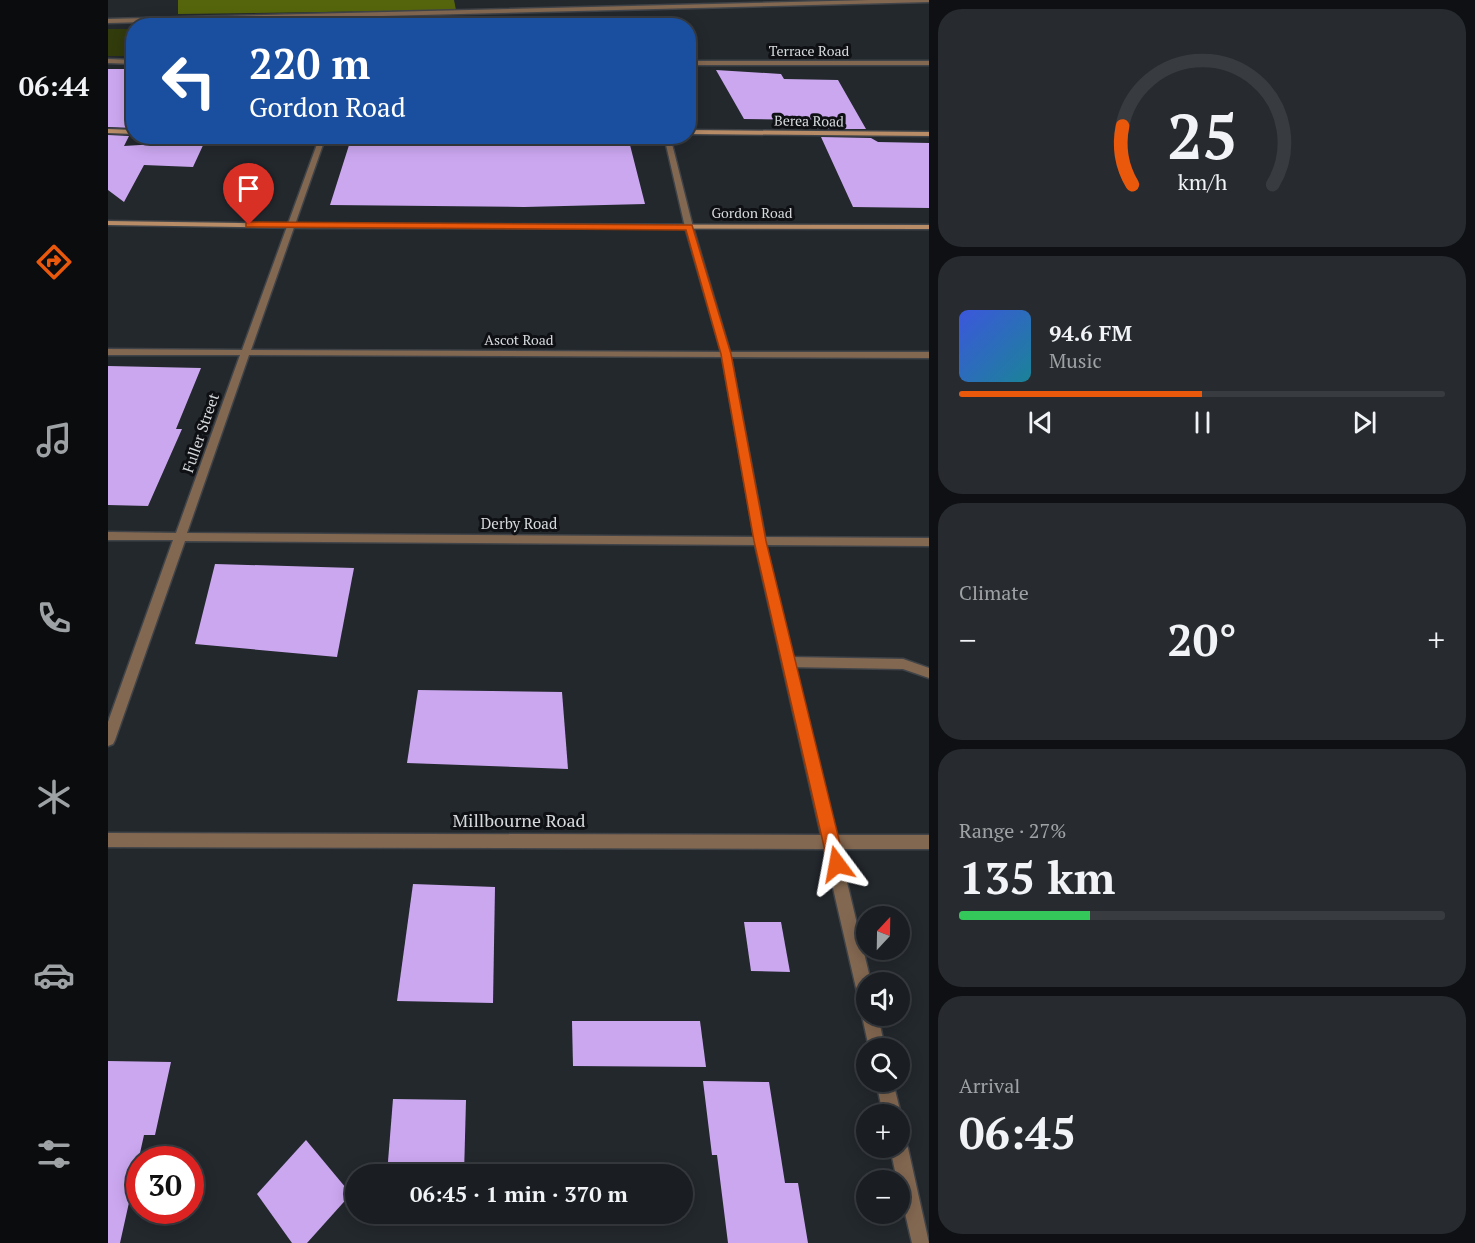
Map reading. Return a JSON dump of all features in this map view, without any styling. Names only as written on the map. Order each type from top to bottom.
[{"type":"street","points":[[225,18],[929,0]]},
{"type":"street","points":[[108,21],[126,21]]},
{"type":"street","points":[[108,61],[126,62]]},
{"type":"street","name":"Terrace Road","points":[[696,63],[929,63]]},
{"type":"street","points":[[108,131],[126,132]]},
{"type":"street","name":"Berea Road","points":[[696,132],[929,134]]},
{"type":"street","name":"Fuller Street","points":[[108,740],[320,144]]},
{"type":"street","points":[[670,144],[689,227],[726,354],[760,541],[861,972]]},
{"type":"street","name":"Gordon Road","points":[[108,223],[929,227]]},
{"type":"street","name":"Ascot Road","points":[[108,352],[929,355]]},
{"type":"street","name":"Derby Road","points":[[108,536],[929,542]]},
{"type":"street","points":[[789,662],[903,664],[929,673]]},
{"type":"street","name":"Millbourne Road","points":[[108,840],[929,842]]},
{"type":"street","points":[[901,1158],[921,1243]]},
{"type":"green space","points":[[178,0],[454,0],[456,10],[178,14]]},
{"type":"green space","points":[[108,29],[126,29],[126,56],[108,56]]},
{"type":"building","points":[[108,69],[126,69],[126,128],[108,127]]},
{"type":"building","points":[[716,70],[781,74],[784,79],[838,80],[866,129],[816,129],[812,120],[744,119]]},
{"type":"building","points":[[108,135],[126,136],[124,146],[204,144],[193,167],[144,165],[124,202],[108,190]]},
{"type":"building","points":[[821,137],[871,138],[878,142],[929,143],[929,208],[853,207]]},
{"type":"building","points":[[349,144],[630,145],[645,204],[524,207],[330,205]]},
{"type":"building","points":[[108,366],[201,368],[176,429],[182,429],[148,506],[108,505]]},
{"type":"building","points":[[215,564],[354,568],[337,657],[195,644]]},
{"type":"building","points":[[418,690],[562,692],[568,769],[407,763]]},
{"type":"building","points":[[413,884],[495,887],[493,1003],[397,1001]]},
{"type":"building","points":[[744,922],[781,922],[790,972],[751,971]]},
{"type":"building","points":[[572,1021],[700,1021],[706,1067],[573,1066]]},
{"type":"building","points":[[108,1061],[171,1062],[155,1135],[144,1135],[142,1146],[126,1146],[126,1216],[120,1243],[108,1243]]},
{"type":"building","points":[[703,1081],[769,1082],[785,1183],[798,1183],[808,1243],[728,1243],[717,1155],[712,1155]]},
{"type":"building","points":[[393,1099],[466,1100],[464,1164],[388,1164]]},
{"type":"building","points":[[306,1140],[345,1187],[345,1201],[307,1243],[292,1243],[257,1194]]},
{"type":"route","points":[[249,225],[689,227],[726,354],[760,541],[837,864]]}]
